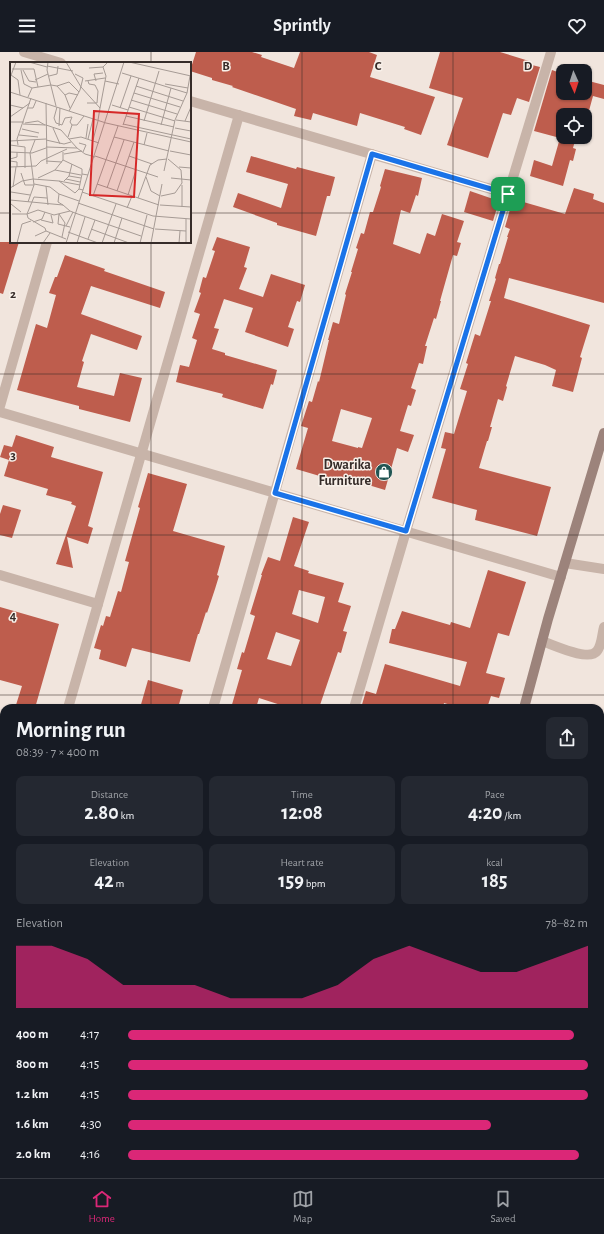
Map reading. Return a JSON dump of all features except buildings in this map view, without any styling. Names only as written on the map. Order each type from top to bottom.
[{"type":"street","points":[[24,52],[40,54],[59,62]]},
{"type":"street","points":[[355,704],[551,52]]},
{"type":"street","points":[[191,101],[508,194]]},
{"type":"street","points":[[69,704],[239,115]]},
{"type":"street","points":[[214,704],[372,154]]},
{"type":"street","points":[[0,406],[47,243]]},
{"type":"street","points":[[0,412],[561,577]]},
{"type":"street","points":[[525,704],[604,433]]},
{"type":"street","points":[[565,563],[604,569]]},
{"type":"street","points":[[0,574],[98,604]]},
{"type":"street","points":[[542,642],[583,656],[593,655],[599,648],[604,627]]},
{"type":"place","name":"Dwarika Furniture","points":[[384,472]]},
{"type":"route","points":[[372,154],[508,194],[406,531],[275,493],[372,154]]}]
